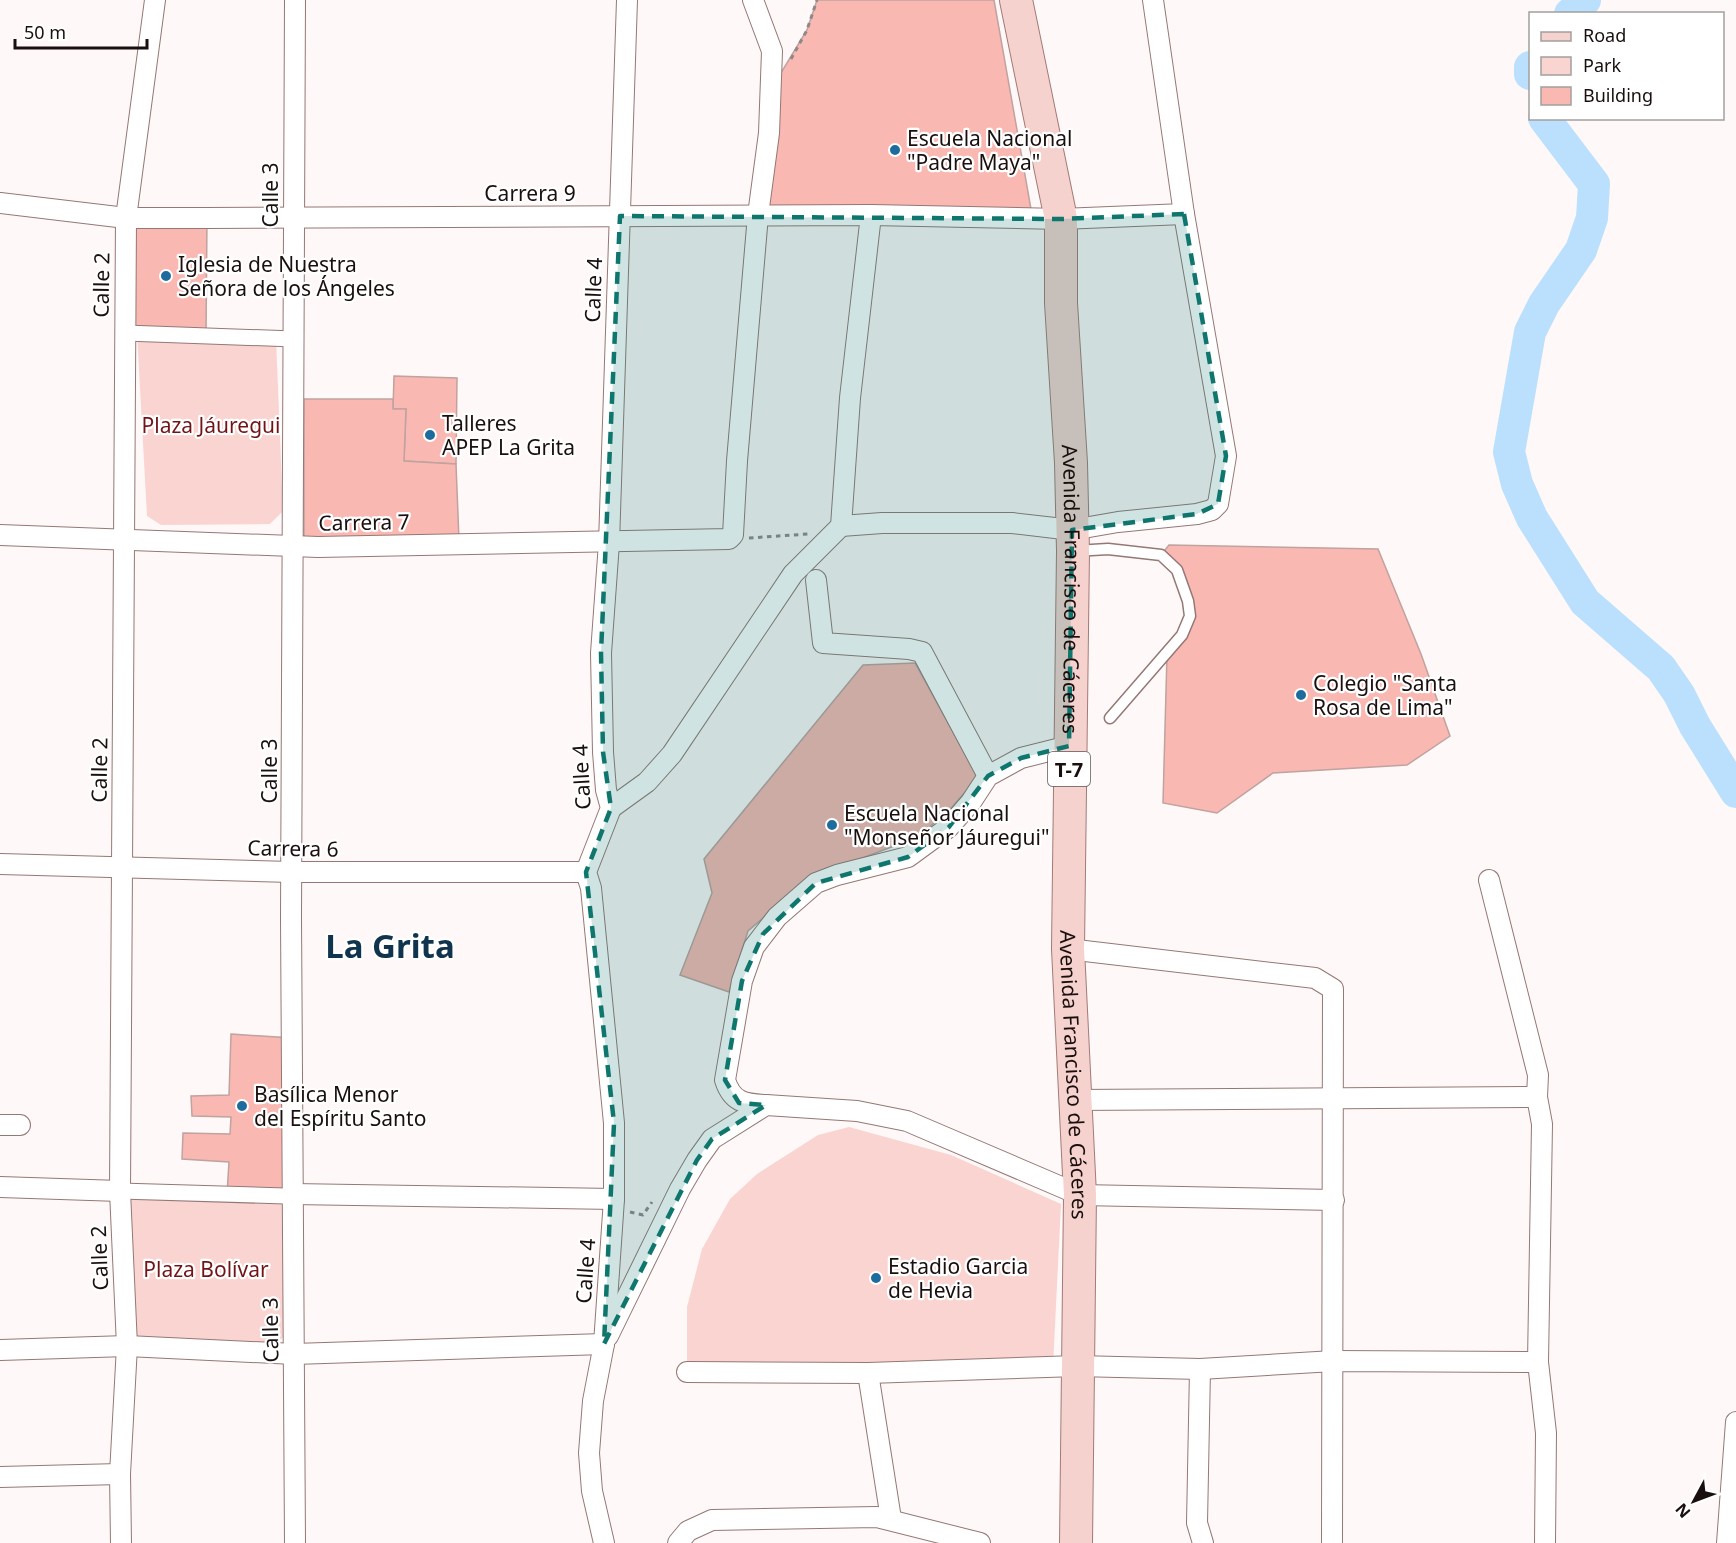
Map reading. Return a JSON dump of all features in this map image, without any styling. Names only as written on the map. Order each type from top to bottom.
[{"type":"main road","name":"Avenida Francisco de Cáceres","points":[[1016,0],[1061,219],[1061,303],[1071,463],[1073,540],[1068,949],[1080,1196],[1076,1543]]},
{"type":"street","name":"Calle 2","points":[[121,1543],[120,1474],[127,1346],[120,1191],[126,218],[155,0]]},
{"type":"street","name":"Calle 3","points":[[295,0],[293,219],[295,546],[292,872],[295,1543]]},
{"type":"street","name":"Calle 4","points":[[604,1543],[592,1491],[589,1453],[593,1401],[604,1344],[614,1199],[614,1123],[591,888],[586,872],[611,808],[606,790],[601,653],[609,543],[627,0]]},
{"type":"street","points":[[729,539],[733,535],[758,215],[769,132],[772,51],[753,0]]},
{"type":"street","points":[[611,808],[647,782],[672,754],[793,574],[838,529],[882,523],[1012,523],[1073,540],[1118,522],[1197,514],[1212,510],[1218,504],[1226,456],[1184,214],[1153,0]]},
{"type":"street","name":"Carrera 9","points":[[0,203],[126,218],[871,215],[1061,219],[1184,214]]},
{"type":"street","points":[[838,529],[871,215]]},
{"type":"street","points":[[125,333],[294,339]]},
{"type":"street","name":"Carrera 7","points":[[0,536],[123,538],[295,546],[609,543],[729,539]]},
{"type":"street","points":[[816,580],[823,643],[909,649],[922,652],[988,776]]},
{"type":"street","points":[[1070,746],[1021,758],[988,776],[971,802],[949,827],[908,857],[837,875],[816,883],[777,917],[754,947],[742,981],[725,1080],[732,1095],[739,1102],[857,1111],[907,1120],[1080,1196],[1334,1200]]},
{"type":"street","name":"Carrera 6","points":[[0,864],[292,872],[586,872]]},
{"type":"street","points":[[1489,880],[1538,1075],[1537,1097],[1542,1124],[1538,1362],[1546,1433],[1545,1543]]},
{"type":"street","points":[[1068,949],[1315,978],[1333,989],[1332,1543]]},
{"type":"street","points":[[1076,1100],[1537,1097]]},
{"type":"street","points":[[0,1350],[127,1346],[294,1354],[604,1344],[680,1189],[697,1160],[712,1139],[766,1105]]},
{"type":"street","points":[[0,1187],[285,1196],[292,1194],[614,1199]]},
{"type":"street","points":[[687,1372],[868,1373],[1077,1366],[1200,1369],[1334,1361],[1538,1362]]},
{"type":"street","points":[[1200,1369],[1197,1523],[1203,1543]]},
{"type":"street","points":[[868,1373],[891,1519]]},
{"type":"street","points":[[1727,1543],[1736,1422]]},
{"type":"street","points":[[0,1477],[120,1474]]},
{"type":"street","points":[[678,1543],[688,1531],[698,1524],[712,1520],[891,1519],[944,1541]]},
{"type":"street","points":[[699,1543],[703,1533],[709,1531],[882,1526],[944,1541],[980,1543]]},
{"type":"lane","points":[[1073,540],[1108,549],[1161,555],[1177,570],[1188,601],[1190,616],[1182,635],[1110,718]]},
{"type":"path","points":[[770,91],[807,30],[817,0]]},
{"type":"path","points":[[729,539],[838,529]]},
{"type":"highlighted area","points":[[1184,214],[1226,456],[1218,504],[1197,514],[1072,530],[1069,746],[1021,758],[988,776],[949,827],[908,857],[816,883],[763,934],[742,981],[725,1080],[739,1103],[766,1105],[712,1139],[697,1160],[604,1344],[614,1123],[586,872],[611,808],[603,752],[601,653],[620,216],[1061,219]]},
{"type":"green space","name":"Plaza Jáuregui","points":[[137,333],[276,339],[283,511],[270,524],[161,525],[147,516]]},
{"type":"green space","name":"Estadio Garcia de Hevia","points":[[849,1127],[951,1155],[1061,1204],[1053,1366],[687,1372],[687,1307],[702,1249],[730,1199],[757,1174],[818,1135]]},
{"type":"green space","name":"Plaza Bolívar","points":[[128,1191],[285,1196],[284,1337],[268,1348],[139,1342],[131,1333]]},
{"type":"building","name":"Escuela Nacional \"Padre Maya\"","points":[[817,0],[994,0],[1031,209],[768,210],[770,91],[807,30]]},
{"type":"building","name":"Iglesia de Nuestra Señora de los Ángeles","points":[[126,218],[207,218],[206,336],[125,333]]},
{"type":"building","name":"Talleres APEP La Grita","points":[[394,376],[457,378],[456,464],[404,461],[406,409],[393,409]]},
{"type":"building","points":[[304,399],[393,399],[393,409],[406,409],[404,461],[456,464],[459,540],[304,539]]},
{"type":"building","name":"Colegio \"Santa Rosa de Lima\"","points":[[1169,545],[1378,549],[1421,654],[1450,736],[1407,765],[1273,773],[1217,813],[1163,803],[1167,654],[1190,616],[1177,570],[1161,555]]},
{"type":"building","name":"Escuela Nacional \"Monseñor Jáuregui\"","points":[[915,663],[978,777],[948,812],[915,838],[810,878],[748,931],[729,992],[680,975],[712,893],[704,859],[863,665]]},
{"type":"building","name":"Basílica Menor del Espíritu Santo","points":[[231,1034],[292,1038],[292,1194],[227,1194],[229,1162],[182,1159],[183,1133],[230,1134],[231,1117],[192,1116],[191,1096],[229,1095]]},
{"type":"waterway","points":[[1572,12],[1585,0]]},
{"type":"waterway","points":[[1546,120],[1594,184],[1592,218],[1581,250],[1544,304],[1530,332],[1509,452],[1517,484],[1532,518],[1585,602],[1661,668],[1679,694],[1695,726],[1736,792]]},
{"type":"place","name":"Escuela Nacional \"Padre Maya\"","points":[[895,150]]},
{"type":"place","name":"Iglesia de Nuestra Señora de los Ángeles","points":[[166,276]]},
{"type":"place","name":"Talleres APEP La Grita","points":[[430,435]]},
{"type":"place","name":"Colegio \"Santa Rosa de Lima\"","points":[[1301,695]]},
{"type":"place","name":"Escuela Nacional \"Monseñor Jáuregui\"","points":[[832,825]]},
{"type":"place","name":"Basílica Menor del Espíritu Santo","points":[[242,1106]]},
{"type":"place","name":"Estadio Garcia de Hevia","points":[[876,1278]]},
{"type":"district","name":"La Grita","points":[[390,945]]}]
